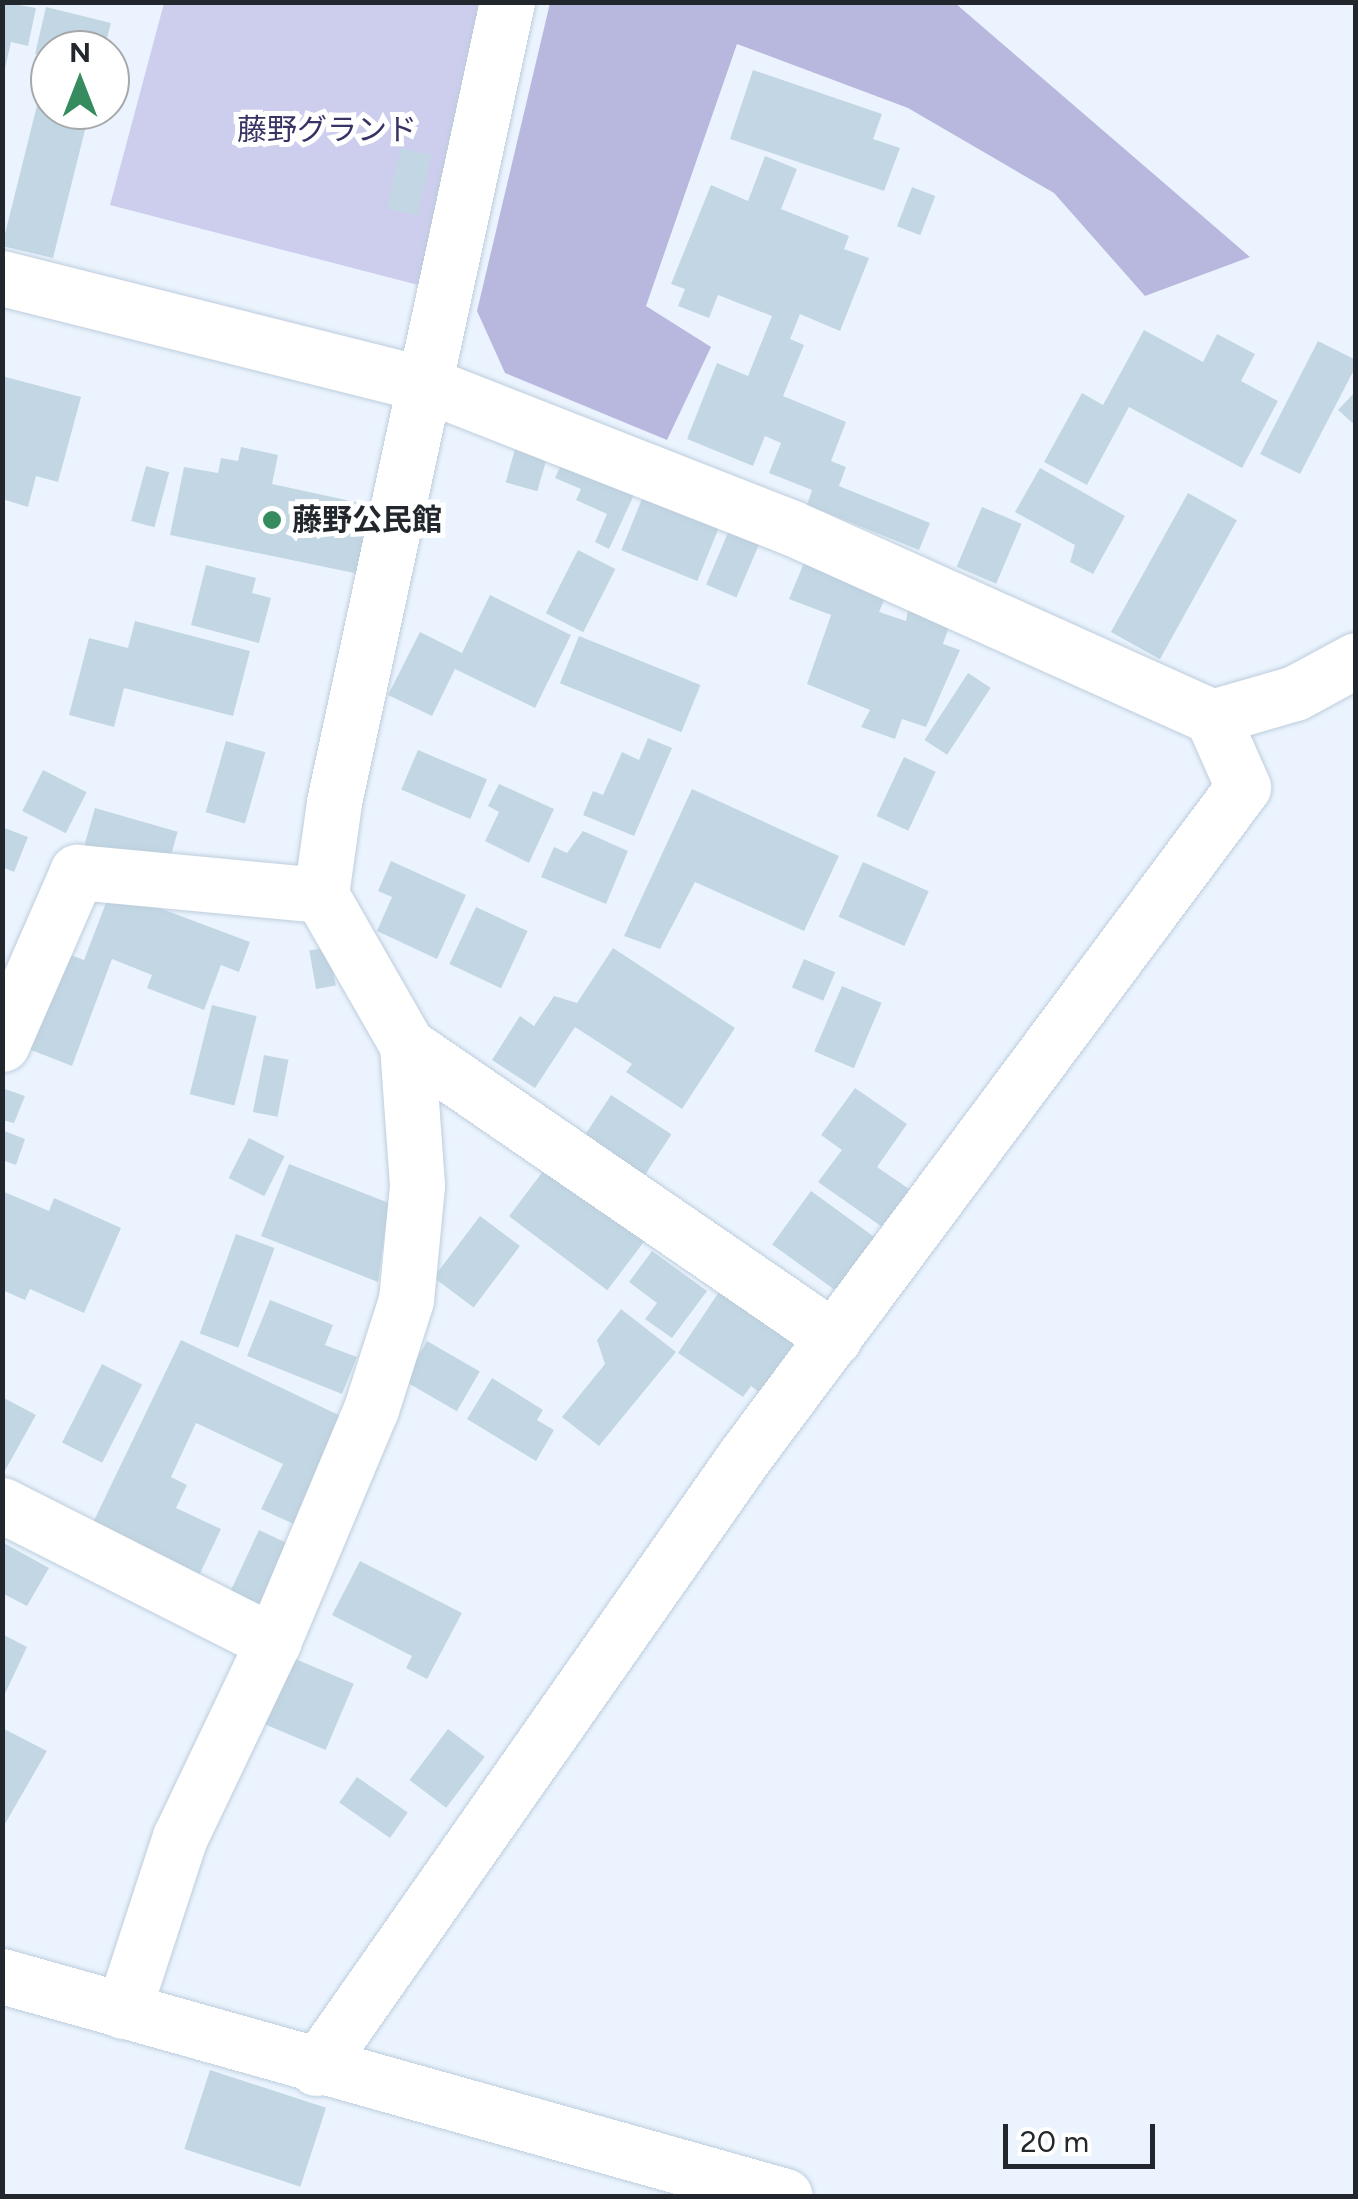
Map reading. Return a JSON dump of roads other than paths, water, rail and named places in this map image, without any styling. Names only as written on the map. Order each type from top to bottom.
[{"type":"street","points":[[507,2],[334,802],[321,895],[407,1045],[834,1338]]},
{"type":"street","points":[[2,278],[425,384],[790,527],[1212,717],[1295,692],[1356,660]]},
{"type":"street","points":[[316,2068],[834,1338],[1243,787],[1212,717]]},
{"type":"street","points":[[2,1044],[77,872],[321,895]]},
{"type":"street","points":[[124,2010],[180,1837],[273,1642],[371,1409],[406,1300],[417,1186],[407,1045]]},
{"type":"street","points":[[2,1504],[273,1642]]},
{"type":"street","points":[[2,1976],[316,2068],[785,2196]]},
{"type":"place","name":"藤野公民館","points":[[272,520]]},
{"type":"park label","name":"藤野グランド","points":[[327,130]]}]
